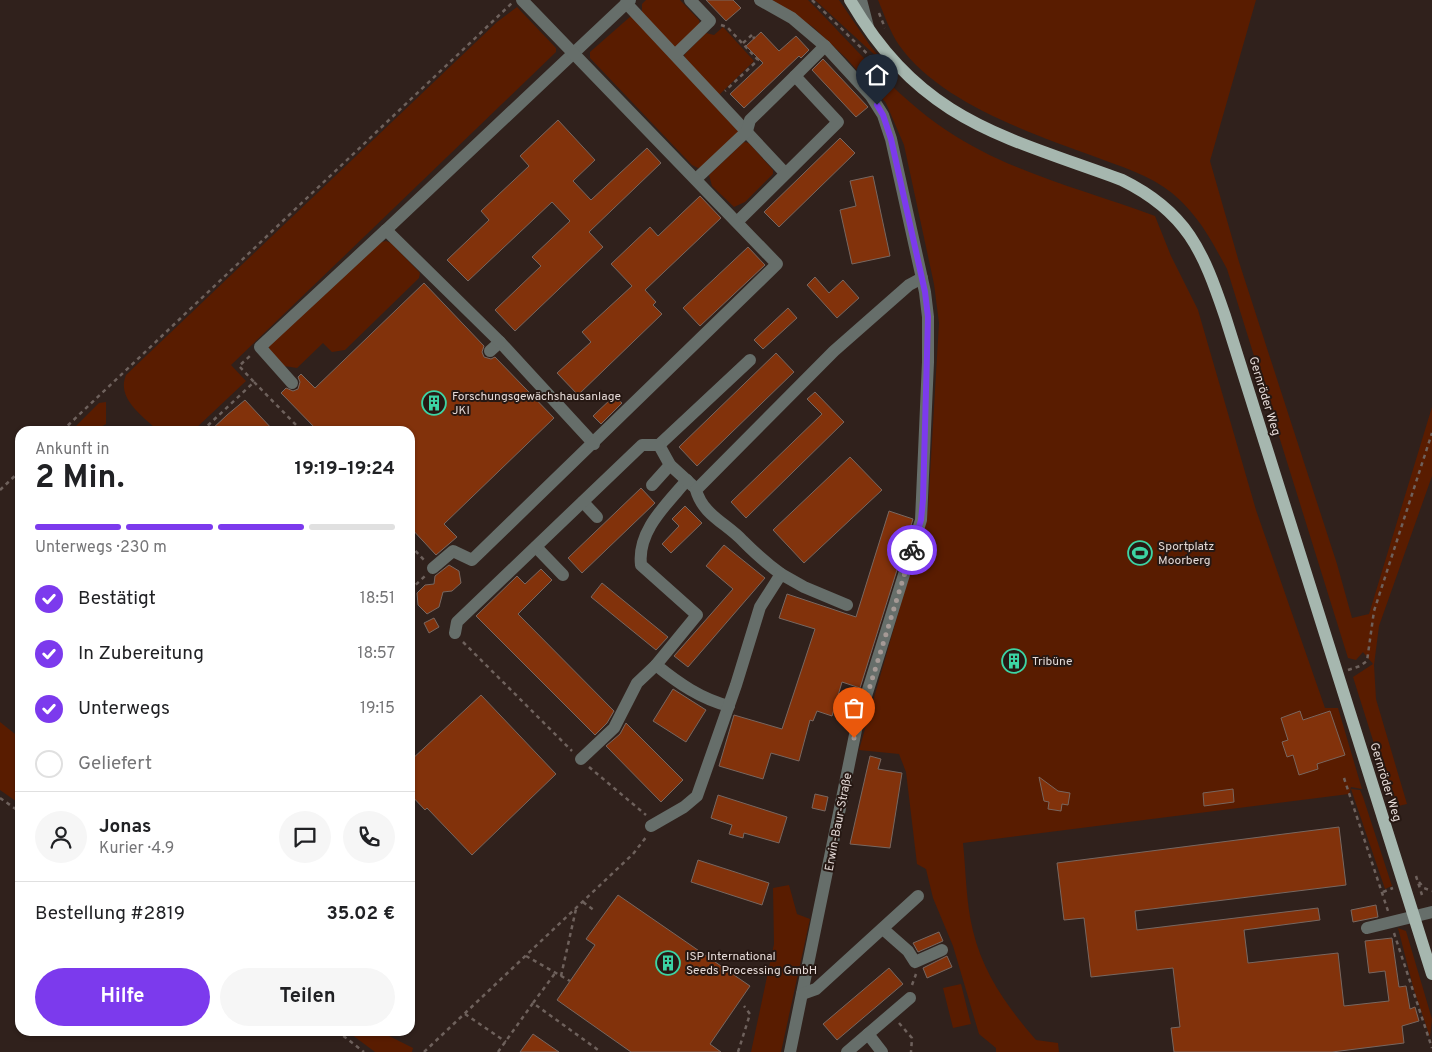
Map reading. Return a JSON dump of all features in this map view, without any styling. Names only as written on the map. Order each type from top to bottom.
[{"type":"main road","name":"Gernröder Weg","points":[[850,0],[868,29],[908,76],[954,113],[994,133],[1122,180],[1141,189],[1161,203],[1189,233],[1214,282],[1432,974]]},
{"type":"street","points":[[433,568],[453,551],[472,560],[594,444],[777,264],[738,221],[522,0]]},
{"type":"street","points":[[676,54],[710,21],[690,0]]},
{"type":"street","name":"Erwin-Baur-Straße","points":[[760,0],[792,18],[825,46],[871,96],[883,115],[891,139],[922,278],[928,317],[928,362],[921,520],[857,725],[790,1052]]},
{"type":"street","points":[[861,0],[868,29]]},
{"type":"street","points":[[292,383],[260,347],[628,2],[785,173]]},
{"type":"street","points":[[696,179],[747,131],[750,120],[825,46]]},
{"type":"street","points":[[738,221],[838,122],[795,76]]},
{"type":"street","points":[[386,230],[500,342],[594,444]]},
{"type":"street","points":[[696,490],[834,351],[909,285],[922,278]]},
{"type":"street","points":[[490,351],[500,342]]},
{"type":"street","points":[[455,633],[458,622],[642,445],[659,445],[750,360]]},
{"type":"street","points":[[659,445],[670,464],[696,490],[699,499],[714,518],[743,540],[754,553],[781,574],[804,587],[847,605]]},
{"type":"street","points":[[652,485],[670,464]]},
{"type":"street","points":[[581,759],[614,728],[637,683],[656,665],[697,616],[641,565],[640,552],[644,536],[656,517],[687,480]]},
{"type":"street","points":[[583,502],[597,517]]},
{"type":"street","points":[[536,547],[563,575]]},
{"type":"street","points":[[651,826],[684,807],[697,796],[729,706],[760,606],[781,574]]},
{"type":"street","points":[[656,665],[677,682],[710,702],[729,706]]},
{"type":"street","points":[[802,994],[816,989],[918,896]]},
{"type":"street","points":[[1367,928],[1430,913]]},
{"type":"street","points":[[883,929],[908,951],[915,962],[942,950]]},
{"type":"street","points":[[847,1052],[908,999]]},
{"type":"street","points":[[868,1034],[882,1052]]},
{"type":"path","points":[[67,426],[515,0]]},
{"type":"path","points":[[812,0],[891,77]]},
{"type":"path","points":[[876,8],[886,31]]},
{"type":"path","points":[[710,21],[727,27],[758,60],[717,100]]},
{"type":"path","points":[[743,43],[753,34],[754,39]]},
{"type":"path","points":[[260,347],[239,366],[297,426]]},
{"type":"path","points":[[207,426],[254,382]]},
{"type":"path","points":[[1349,680],[1346,670],[1360,666],[1367,660],[1374,611],[1432,432]]},
{"type":"path","points":[[0,490],[15,476]]},
{"type":"path","points":[[424,1052],[633,854],[647,837],[651,826],[646,814],[604,781],[455,633]]},
{"type":"path","points":[[0,798],[15,808]]},
{"type":"path","points":[[1414,871],[1430,913]]},
{"type":"path","points":[[583,902],[595,911]]},
{"type":"path","points":[[562,976],[576,908]]},
{"type":"path","points":[[526,956],[570,981]]},
{"type":"path","points":[[908,999],[919,966],[918,960]]},
{"type":"path","points":[[498,1052],[556,972]]},
{"type":"path","points":[[533,1003],[601,1052]]},
{"type":"path","points":[[738,1052],[750,1014],[744,1006]]},
{"type":"path","points":[[464,1014],[506,1042]]},
{"type":"path","points":[[892,1014],[912,1038],[911,1052]]},
{"type":"path","points":[[343,1036],[364,1052]]},
{"type":"shaded area","points":[[646,0],[680,0],[699,20],[700,25],[677,47],[673,46],[642,12],[642,4]]},
{"type":"shaded area","points":[[772,0],[808,0],[891,85],[927,116],[970,145],[1021,169],[1155,216],[1171,256],[1198,310],[1256,510],[1325,708],[1338,708],[1362,789],[1351,787],[1349,794],[963,843],[971,920],[977,946],[983,961],[1006,1003],[1036,1040],[1058,1043],[1059,1052],[996,1052],[996,1048],[979,1034],[953,946],[933,898],[926,869],[917,864],[906,772],[899,754],[859,750],[928,509],[939,323],[934,284],[904,145],[886,103],[847,59],[813,27]]},
{"type":"shaded area","points":[[815,0],[839,0],[871,47],[890,69]]},
{"type":"shaded area","points":[[878,0],[1256,0],[1210,161],[1239,262],[1337,564],[1352,618],[1369,614],[1432,407],[1432,476],[1379,626],[1374,665],[1376,699],[1407,804],[1394,807],[1353,677],[1373,664],[1363,652],[1356,660],[1348,658],[1227,269],[1203,228],[1190,210],[1172,193],[1154,181],[1124,167],[1014,126],[961,99],[937,83],[916,65],[899,45]]},
{"type":"shaded area","points":[[517,7],[556,48],[556,52],[231,365],[246,381],[198,426],[153,426],[128,399],[124,384],[126,375],[497,22]]},
{"type":"shaded area","points":[[631,16],[737,127],[738,133],[704,167],[698,168],[692,165],[590,58],[590,52]]},
{"type":"shaded area","points":[[723,27],[754,61],[719,95],[684,55],[706,33],[714,35]]},
{"type":"shaded area","points":[[744,142],[749,143],[773,170],[773,174],[745,202],[734,207],[712,186],[709,175]]},
{"type":"shaded area","points":[[386,241],[391,243],[420,273],[419,278],[345,350],[332,352],[323,343],[297,368],[284,366],[269,350],[269,346],[378,243]]},
{"type":"shaded area","points":[[106,402],[106,424],[103,426],[76,426],[99,403]]},
{"type":"shaded area","points":[[0,722],[15,734],[15,800],[0,790]]},
{"type":"shaded area","points":[[1351,789],[1360,790],[1363,797],[1392,886],[1385,889]]},
{"type":"shaded area","points":[[789,885],[797,914],[810,919],[781,1052],[751,1052],[774,944],[773,888]]},
{"type":"shaded area","points":[[1398,928],[1406,931],[1432,1019],[1430,1037],[1414,990]]},
{"type":"shaded area","points":[[961,984],[971,1024],[953,1028],[943,988]]},
{"type":"shaded area","points":[[354,1036],[389,1036],[413,1048],[412,1052],[375,1052]]},
{"type":"building","points":[[706,0],[733,0],[741,8],[726,21]]},
{"type":"building","points":[[761,32],[779,51],[796,36],[809,50],[801,58],[799,56],[744,108],[730,94],[763,63],[746,46]]},
{"type":"building","points":[[823,59],[868,107],[856,117],[812,70]]},
{"type":"building","points":[[558,120],[595,160],[573,181],[591,200],[647,148],[661,163],[589,232],[603,247],[515,331],[495,310],[541,266],[532,257],[570,221],[552,202],[468,281],[447,260],[489,220],[481,211],[529,166],[520,156]]},
{"type":"building","points":[[840,138],[855,153],[779,227],[764,212]]},
{"type":"building","points":[[873,176],[890,256],[852,264],[840,210],[856,206],[850,181]]},
{"type":"building","points":[[700,196],[721,218],[645,290],[656,302],[653,305],[662,314],[578,395],[557,373],[591,342],[582,332],[632,286],[611,264],[650,227],[658,236]]},
{"type":"building","points":[[748,247],[765,265],[700,326],[683,308]]},
{"type":"building","points":[[815,277],[829,293],[843,280],[859,298],[837,318],[807,285]]},
{"type":"building","name":"Forschungsgewächshausanlage JKI","points":[[424,283],[484,346],[482,352],[484,357],[491,359],[495,357],[554,418],[444,524],[457,537],[436,555],[415,532],[415,426],[313,426],[281,393],[286,388],[293,391],[298,389],[300,382],[298,377],[301,374],[315,388]]},
{"type":"building","points":[[788,308],[797,318],[763,349],[754,340]]},
{"type":"building","points":[[776,353],[794,372],[697,466],[679,447]]},
{"type":"building","points":[[815,392],[844,422],[746,518],[731,502],[822,414],[807,399]]},
{"type":"building","points":[[614,396],[622,403],[601,424],[593,416]]},
{"type":"building","points":[[245,400],[269,426],[215,426]]},
{"type":"building","points":[[850,457],[882,490],[804,563],[773,530]]},
{"type":"building","points":[[641,488],[655,503],[582,573],[568,558]]},
{"type":"building","points":[[685,506],[702,523],[671,553],[662,544],[679,526],[672,519]]},
{"type":"building","points":[[889,511],[913,519],[860,688],[842,682],[832,716],[817,711],[813,721],[810,720],[799,761],[771,753],[763,779],[719,766],[734,715],[782,729],[815,629],[779,618],[787,594],[856,617]]},
{"type":"building","points":[[724,545],[765,578],[688,667],[674,656],[733,589],[706,566]]},
{"type":"building","points":[[449,565],[459,571],[461,583],[452,591],[443,592],[439,607],[427,614],[418,605],[417,593],[425,585],[434,584],[435,576]]},
{"type":"building","points":[[541,569],[552,580],[518,614],[614,711],[607,723],[595,735],[476,616],[517,576],[525,584]]},
{"type":"building","points":[[602,583],[668,637],[656,650],[591,597]]},
{"type":"building","points":[[434,618],[439,627],[429,633],[424,623]]},
{"type":"building","points":[[673,689],[706,710],[686,742],[653,721]]},
{"type":"building","points":[[481,695],[556,774],[472,855],[427,808],[425,810],[415,799],[415,756]]},
{"type":"building","points":[[1300,711],[1303,720],[1330,711],[1345,755],[1317,764],[1318,769],[1299,775],[1293,755],[1287,757],[1282,742],[1288,740],[1281,718]]},
{"type":"building","points":[[626,723],[683,780],[661,802],[606,746],[620,734]]},
{"type":"building","points":[[870,756],[881,759],[878,769],[902,773],[890,848],[850,844]]},
{"type":"building","points":[[1039,777],[1058,791],[1070,793],[1068,805],[1062,804],[1061,811],[1048,809],[1049,802],[1044,801]]},
{"type":"building","points":[[1233,789],[1234,802],[1204,806],[1203,793]]},
{"type":"building","points":[[815,794],[828,797],[825,811],[812,808]]},
{"type":"building","points":[[718,795],[787,817],[779,843],[744,833],[743,838],[729,834],[732,825],[711,818]]},
{"type":"building","points":[[1339,827],[1346,885],[1135,911],[1137,930],[1318,908],[1320,920],[1244,930],[1248,963],[1338,953],[1344,1006],[1389,1001],[1385,971],[1369,973],[1365,941],[1392,938],[1399,987],[1406,986],[1410,1009],[1415,1007],[1419,1021],[1402,1026],[1404,1043],[1332,1052],[1174,1052],[1171,1028],[1180,1027],[1173,968],[1091,977],[1084,918],[1064,920],[1057,863]]},
{"type":"building","points":[[698,860],[769,883],[762,905],[691,882]]},
{"type":"building","points":[[618,895],[750,986],[710,1044],[721,1052],[631,1052],[557,1000],[595,945],[586,939]]},
{"type":"building","points":[[1376,905],[1378,917],[1353,922],[1351,910]]},
{"type":"building","points":[[939,932],[943,941],[918,952],[913,943]]},
{"type":"building","points":[[947,956],[952,967],[927,978],[923,968]]},
{"type":"building","points":[[889,968],[903,984],[837,1040],[823,1024]]},
{"type":"building","points":[[533,1034],[559,1052],[520,1052]]},
{"type":"way so far","points":[[854,738],[912,550]]},
{"type":"place","name":"Forschungsgewächshausanlage JKI","points":[[434,403]]},
{"type":"place","name":"Sportplatz Moorberg","points":[[1140,553]]},
{"type":"place","name":"Tribüne","points":[[1014,661]]},
{"type":"place","name":"ISP International Seeds Processing GmbH","points":[[668,963]]},
{"type":"route","points":[[877,105],[883,115],[891,139],[925,292],[928,317],[923,500],[921,520],[912,550]]}]
